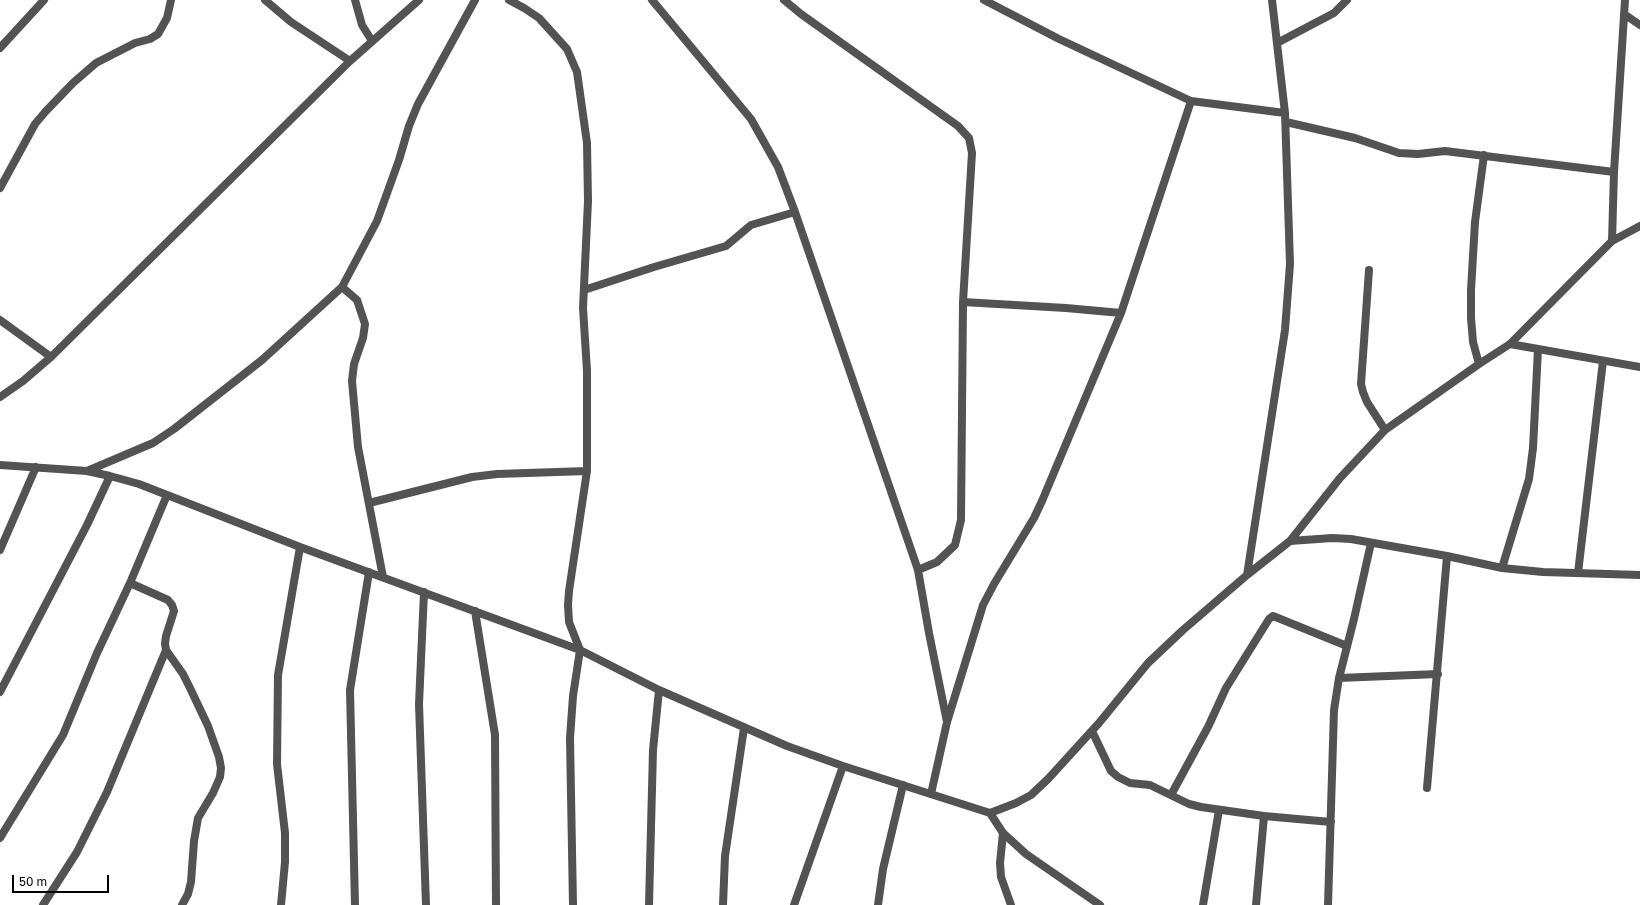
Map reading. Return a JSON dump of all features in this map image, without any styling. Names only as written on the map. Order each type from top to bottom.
[{"type":"street","points":[[0,48],[44,0]]},
{"type":"street","points":[[0,188],[35,124],[46,111],[73,83],[96,63],[135,43],[150,39],[158,34],[167,18],[172,0]]},
{"type":"street","points":[[264,0],[291,22],[350,61]]},
{"type":"street","points":[[355,0],[362,25],[372,41]]},
{"type":"street","points":[[0,397],[23,381],[51,357],[350,61],[419,0]]},
{"type":"street","points":[[86,471],[152,443],[174,429],[262,360],[342,287],[376,221],[418,104],[475,0]]},
{"type":"street","points":[[509,0],[539,18],[567,49],[577,72],[587,143],[588,201],[583,308],[586,371],[587,471],[568,605],[569,622],[580,650],[573,696],[570,738],[573,905]]},
{"type":"street","points":[[652,0],[751,119],[778,167],[795,212],[918,570],[947,722]]},
{"type":"street","points":[[784,0],[820,28],[958,126],[968,138],[972,153],[972,175],[968,205],[963,302],[961,520],[955,545],[937,562],[918,570]]},
{"type":"street","points":[[984,0],[1059,39],[1191,101],[1286,113]]},
{"type":"street","points":[[1247,575],[1285,330],[1290,264],[1286,113],[1272,0]]},
{"type":"street","points":[[1278,43],[1334,13],[1346,0]]},
{"type":"street","points":[[1612,241],[1614,172],[1625,0]]},
{"type":"street","points":[[1624,14],[1640,25]]},
{"type":"street","points":[[931,794],[947,722],[983,605],[1034,518],[1120,314],[1191,101]]},
{"type":"street","points":[[1286,122],[1355,138],[1399,153],[1418,154],[1445,151],[1614,172]]},
{"type":"street","points":[[1479,364],[1471,318],[1471,290],[1475,222],[1484,155]]},
{"type":"street","points":[[584,290],[654,267],[726,246],[751,225],[795,212]]},
{"type":"street","points":[[0,465],[86,471],[139,484],[300,547],[580,650],[659,690],[787,746],[843,766],[990,813],[1016,803],[1031,795],[1092,731],[1148,663],[1183,630],[1247,575],[1290,541],[1340,478],[1385,430],[1510,344],[1612,241],[1640,226]]},
{"type":"street","points":[[1368,270],[1361,384],[1368,402],[1385,430]]},
{"type":"street","points":[[342,287],[357,300],[365,324],[354,364],[352,381],[358,447],[383,577]]},
{"type":"street","points":[[963,302],[1072,309],[1120,314]]},
{"type":"street","points":[[0,320],[51,357]]},
{"type":"street","points":[[1510,344],[1640,368]]},
{"type":"street","points":[[1502,568],[1530,471],[1534,448],[1538,349]]},
{"type":"street","points":[[1578,573],[1603,361]]},
{"type":"street","points":[[0,550],[36,467]]},
{"type":"street","points":[[369,503],[472,477],[497,474],[587,471]]},
{"type":"street","points":[[0,692],[87,525],[110,476]]},
{"type":"street","points":[[0,838],[63,735],[167,495]]},
{"type":"street","points":[[1290,541],[1332,538],[1351,539],[1447,556],[1502,568],[1543,572],[1640,575]]},
{"type":"street","points":[[1328,905],[1334,710],[1338,678],[1371,543]]},
{"type":"street","points":[[281,905],[285,862],[285,833],[277,764],[278,675],[300,547]]},
{"type":"street","points":[[1427,788],[1447,556]]},
{"type":"street","points":[[355,905],[350,690],[369,572]]},
{"type":"street","points":[[130,583],[168,600],[172,605],[174,611],[166,636],[166,650],[183,674],[208,726],[219,757],[221,768],[220,777],[213,793],[198,818],[194,841],[191,882],[188,894],[182,905]]},
{"type":"street","points":[[424,592],[419,704],[426,905]]},
{"type":"street","points":[[475,611],[494,735],[496,905]]},
{"type":"street","points":[[1171,795],[1208,727],[1226,688],[1269,619],[1273,616],[1347,646]]},
{"type":"street","points":[[43,905],[78,852],[104,799],[166,650]]},
{"type":"street","points":[[1338,678],[1438,674]]},
{"type":"street","points":[[649,905],[653,750],[659,690]]},
{"type":"street","points":[[723,905],[725,856],[744,728]]},
{"type":"street","points":[[1092,731],[1111,771],[1118,777],[1130,783],[1150,785],[1189,804],[1219,810],[1331,822]]},
{"type":"street","points":[[794,905],[843,766]]},
{"type":"street","points":[[878,905],[883,869],[904,785]]},
{"type":"street","points":[[1203,905],[1219,810]]},
{"type":"street","points":[[990,813],[1003,833],[1026,854],[1100,905]]},
{"type":"street","points":[[1256,905],[1264,816]]},
{"type":"street","points":[[1003,833],[1000,863],[1001,877],[1011,905]]}]
